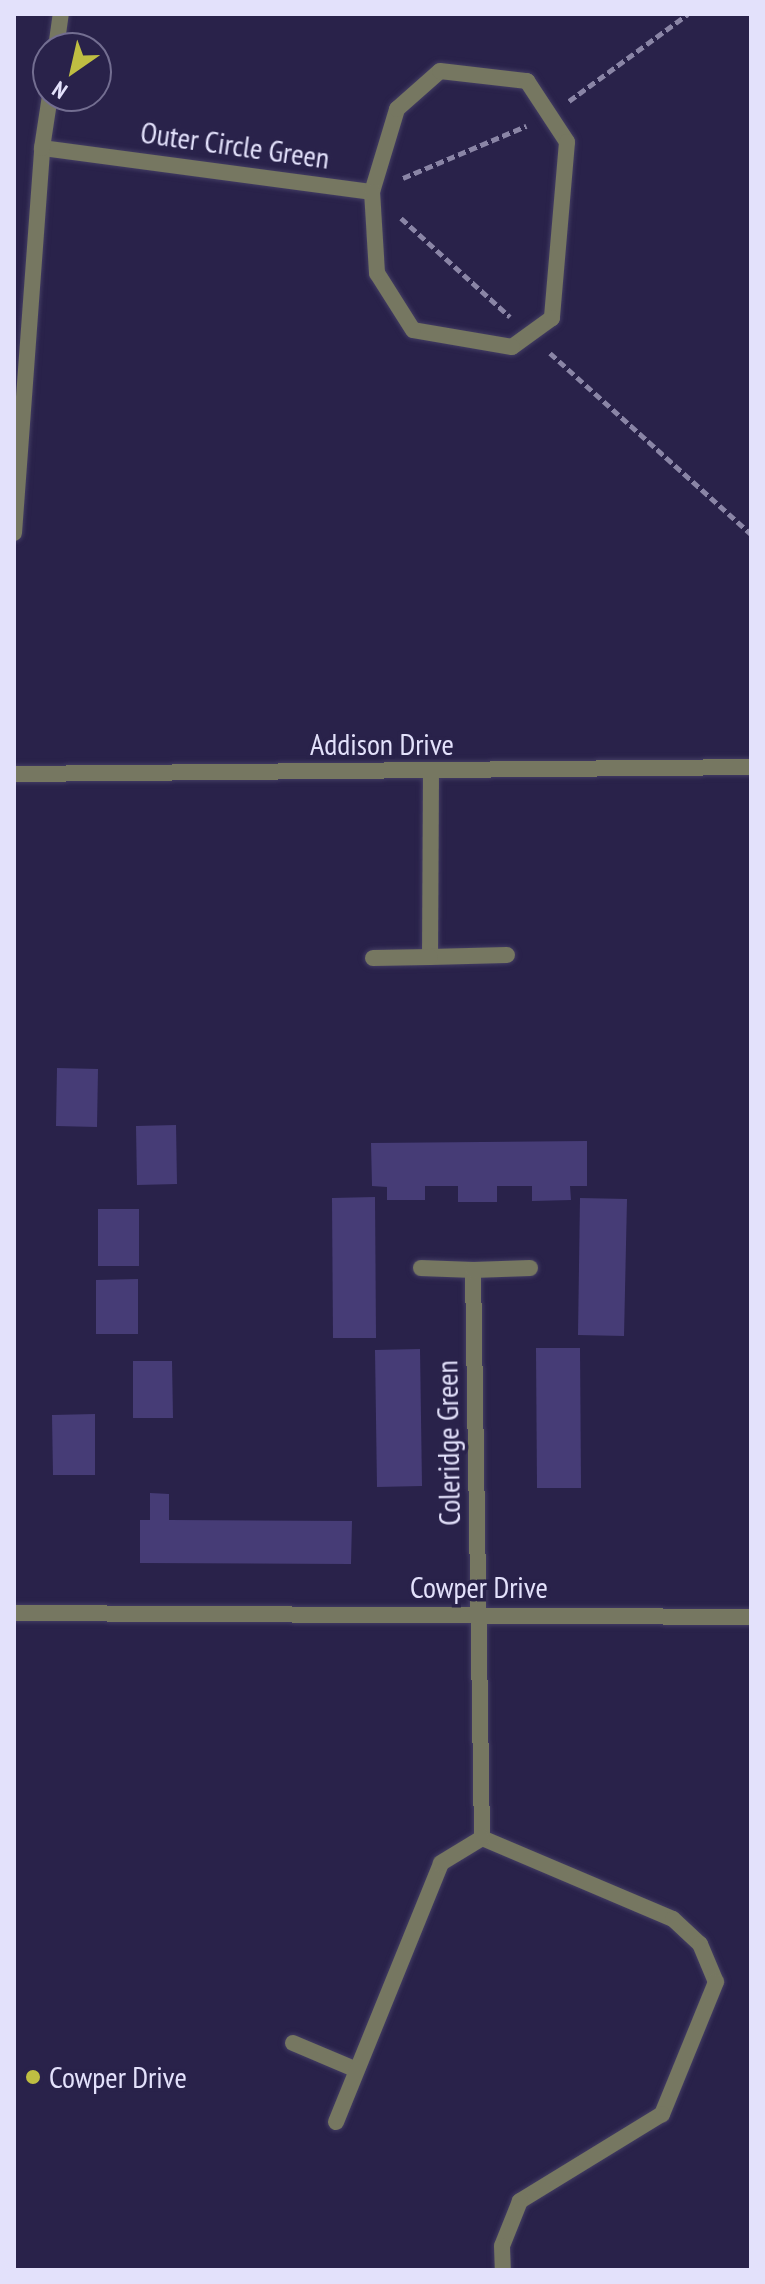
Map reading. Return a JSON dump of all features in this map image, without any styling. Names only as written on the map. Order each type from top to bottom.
[{"type":"street","points":[[440,71],[527,81],[567,142],[552,318],[512,347],[413,330],[377,273],[372,192],[397,109],[440,71]]},
{"type":"street","points":[[14,533],[42,148],[48,112]]},
{"type":"street","name":"Outer Circle Green","points":[[42,148],[372,192]]},
{"type":"street","name":"Addison Drive","points":[[14,774],[751,767]]},
{"type":"street","points":[[430,957],[431,772]]},
{"type":"street","points":[[373,958],[507,955]]},
{"type":"street","points":[[421,1268],[530,1268]]},
{"type":"street","name":"Coleridge Green","points":[[473,1270],[482,1838]]},
{"type":"street","name":"Cowper Drive","points":[[14,1613],[751,1617]]},
{"type":"street","points":[[336,2122],[441,1863],[482,1838],[673,1919],[700,1944],[716,1982],[662,2114],[520,2201],[502,2246],[503,2270]]},
{"type":"street","points":[[293,2043],[357,2070]]},
{"type":"building","points":[[57,1068],[98,1069],[97,1127],[56,1126]]},
{"type":"building","points":[[176,1125],[177,1184],[137,1185],[136,1126]]},
{"type":"building","points":[[587,1141],[587,1186],[570,1186],[571,1200],[532,1201],[532,1186],[497,1186],[497,1202],[458,1202],[458,1186],[425,1186],[425,1200],[387,1200],[387,1187],[372,1186],[371,1143]]},
{"type":"building","points":[[375,1197],[376,1338],[333,1338],[332,1198]]},
{"type":"building","points":[[580,1198],[627,1199],[624,1336],[578,1335]]},
{"type":"building","points":[[98,1209],[139,1209],[139,1266],[98,1266]]},
{"type":"building","points":[[138,1279],[138,1334],[96,1334],[96,1280]]},
{"type":"building","points":[[536,1348],[580,1348],[581,1488],[537,1488]]},
{"type":"building","points":[[420,1349],[422,1486],[377,1487],[375,1350]]},
{"type":"building","points":[[133,1361],[172,1361],[173,1418],[133,1418]]},
{"type":"building","points":[[95,1414],[95,1475],[53,1475],[52,1415]]},
{"type":"building","points":[[150,1493],[169,1494],[169,1520],[352,1521],[351,1564],[140,1563],[140,1520],[150,1520]]},
{"type":"place","name":"Cowper Drive","points":[[33,2077]]}]
